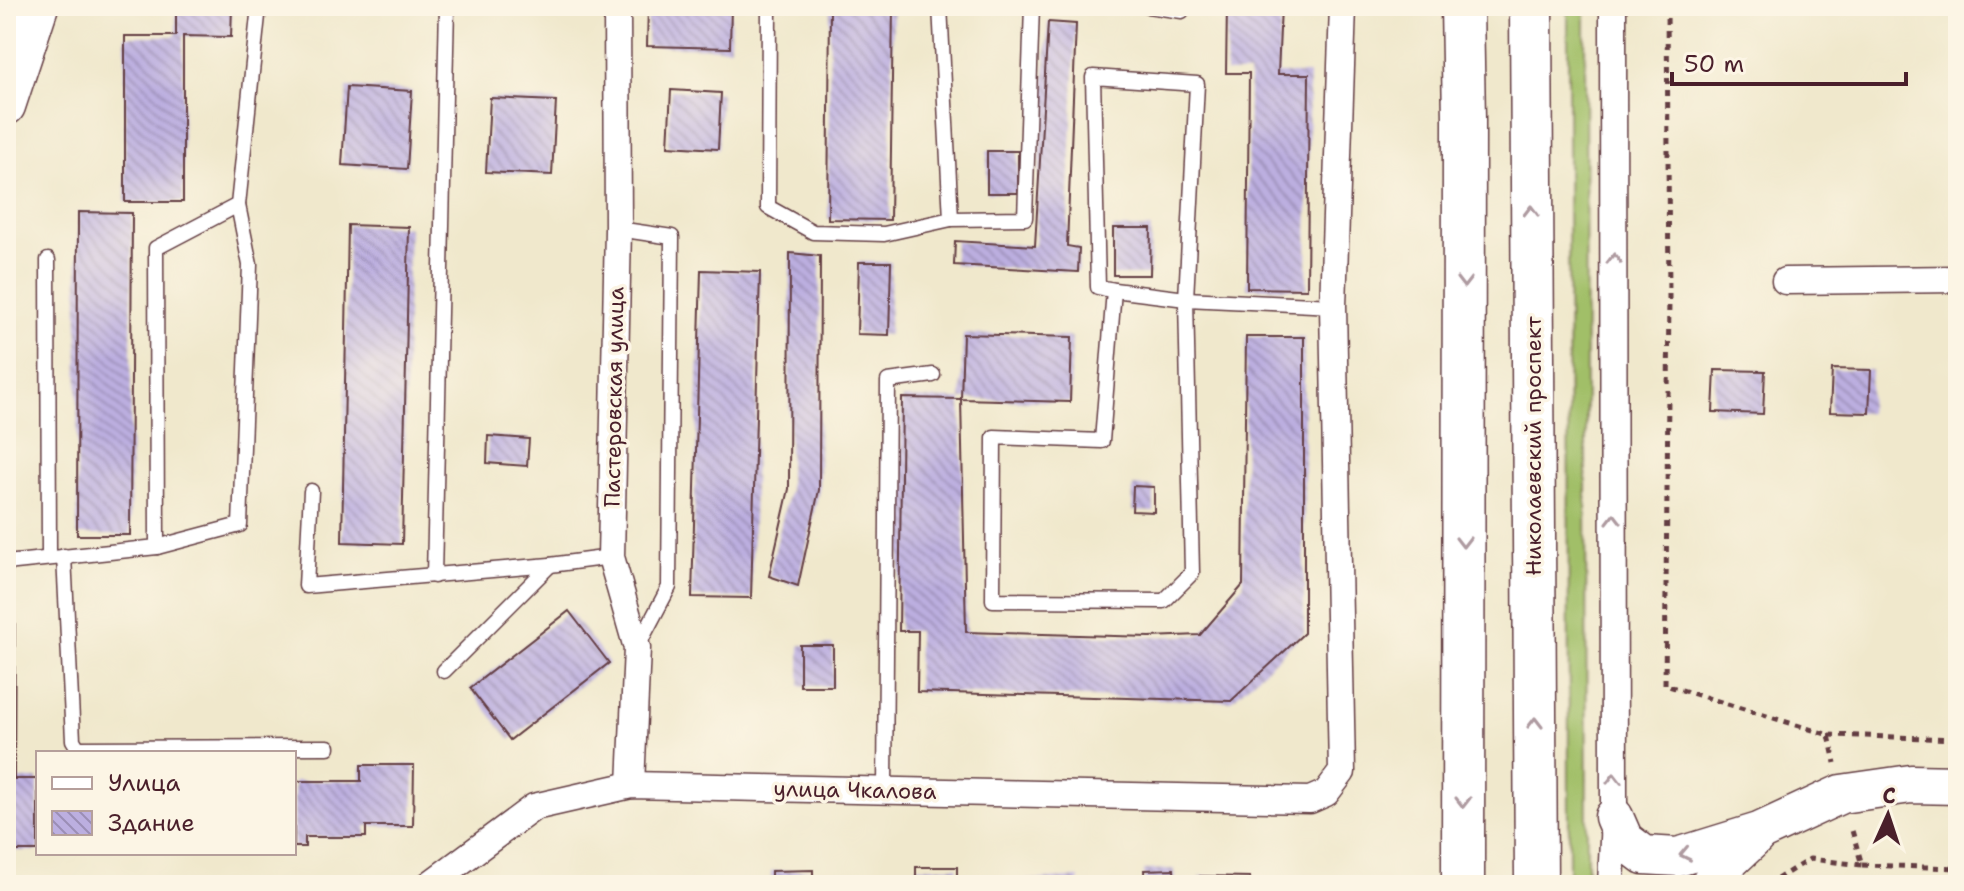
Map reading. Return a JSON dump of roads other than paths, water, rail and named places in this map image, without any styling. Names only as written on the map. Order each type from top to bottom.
[{"type":"main road","points":[[6,106],[39,6]]},
{"type":"main road","points":[[1462,6],[1463,885]]},
{"type":"main road","name":"Николаевский проспект","points":[[1531,6],[1536,885]]},
{"type":"main road","points":[[1614,817],[1624,840],[1644,855],[1678,857],[1759,832],[1841,794],[1911,784],[1958,785]]},
{"type":"main road","points":[[1709,885],[1759,832]]},
{"type":"street","name":"Пастеровская улица","points":[[617,6],[618,229],[611,557],[637,648],[631,785]]},
{"type":"street","points":[[1333,306],[1343,6]]},
{"type":"street","points":[[1445,6],[1464,120]]},
{"type":"street","points":[[1611,885],[1614,817],[1613,6]]},
{"type":"street","points":[[1785,281],[1958,279]]},
{"type":"street","name":"улица Чкалова","points":[[429,885],[534,807],[631,785],[1310,800],[1326,793],[1342,772],[1333,306]]},
{"type":"lane","points":[[6,563],[157,547],[240,525],[250,265],[238,205],[259,6]]},
{"type":"lane","points":[[434,576],[447,6]]},
{"type":"lane","points":[[769,6],[768,207],[813,232],[884,234],[951,219],[1025,218],[1032,6]]},
{"type":"lane","points":[[940,6],[951,219]]},
{"type":"lane","points":[[1148,6],[1182,11]]},
{"type":"lane","points":[[1114,290],[1102,441],[994,437],[993,600],[1164,601],[1192,573],[1186,299],[1197,84],[1093,77],[1098,287],[1186,299],[1333,306]]},
{"type":"lane","points":[[157,547],[156,248],[238,205]]},
{"type":"lane","points":[[618,229],[672,237],[669,587],[637,648]]},
{"type":"lane","points":[[48,260],[56,557],[73,740],[78,748],[328,747]]},
{"type":"lane","points":[[885,790],[888,381],[933,375]]},
{"type":"lane","points":[[311,491],[306,586],[611,557]]},
{"type":"lane","points":[[444,671],[550,565]]}]
